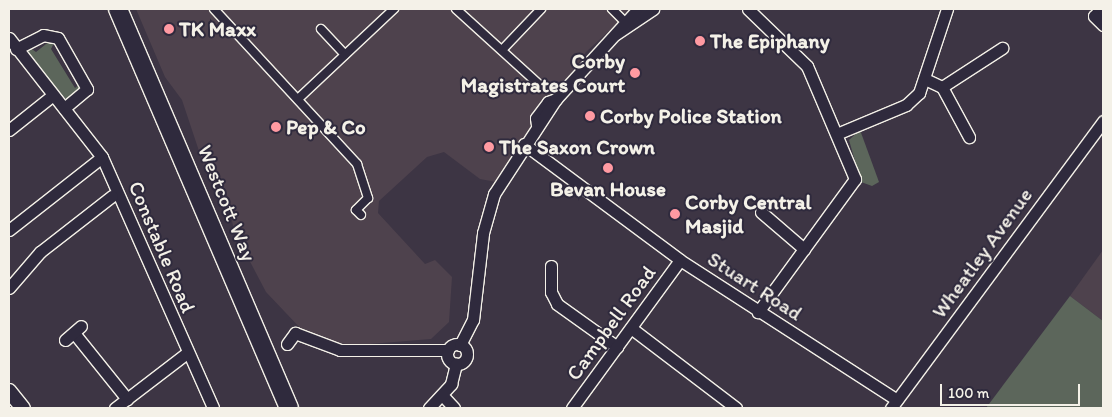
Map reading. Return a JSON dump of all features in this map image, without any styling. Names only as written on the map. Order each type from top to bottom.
[{"type":"highway","name":"Westcott Way","points":[[122,11],[289,408]]},
{"type":"street","points":[[214,9],[357,164],[368,198],[362,211]]},
{"type":"street","points":[[298,99],[394,9]]},
{"type":"street","points":[[502,50],[541,9]]},
{"type":"street","points":[[612,9],[624,21]]},
{"type":"street","points":[[288,344],[295,333],[340,350],[448,350],[460,345],[473,320],[487,214],[494,194],[537,125],[548,102],[556,99],[616,34],[624,21],[638,9]]},
{"type":"street","points":[[616,34],[654,9]]},
{"type":"street","points":[[748,9],[807,66],[839,132],[854,179],[758,312]]},
{"type":"street","points":[[839,132],[906,105],[927,80],[947,9]]},
{"type":"street","points":[[461,10],[542,87]]},
{"type":"street","points":[[1100,10],[1094,16],[1103,25]]},
{"type":"street","points":[[321,29],[345,55]]},
{"type":"street","points":[[16,49],[43,35],[58,38],[86,89],[64,108]]},
{"type":"street","name":"Constable Road","points":[[9,38],[102,157],[187,353],[213,408]]},
{"type":"street","points":[[942,87],[1002,48]]},
{"type":"street","points":[[927,80],[942,87],[952,120],[969,137]]},
{"type":"street","points":[[9,130],[52,95]]},
{"type":"street","name":"Wheatley Avenue","points":[[894,404],[1103,121]]},
{"type":"street","name":"Stuart Road","points":[[524,144],[680,260],[894,404]]},
{"type":"street","points":[[9,230],[102,157]]},
{"type":"street","points":[[9,288],[40,252],[102,210],[112,196]]},
{"type":"street","points":[[761,212],[804,249]]},
{"type":"street","name":"Campbell Road","points":[[572,408],[680,260]]},
{"type":"street","points":[[556,273],[551,292],[557,304],[618,347]]},
{"type":"street","points":[[632,328],[736,408]]},
{"type":"street","points":[[73,333],[127,399]]},
{"type":"street","points":[[428,408],[443,396],[456,364],[467,354],[460,345]]},
{"type":"street","points":[[448,350],[450,361],[456,364]]},
{"type":"street","points":[[115,408],[187,353]]},
{"type":"street","points":[[9,391],[23,408]]},
{"type":"street","points":[[443,396],[454,408]]},
{"type":"shaded area","points":[[136,9],[633,9],[586,52],[496,182],[480,179],[444,152],[427,157],[379,201],[378,213],[425,264],[435,260],[452,277],[449,322],[431,339],[358,345],[335,343],[303,331],[266,292],[234,231],[227,195],[218,176],[204,166],[182,100],[165,77]]},
{"type":"shaded area","points":[[51,40],[55,41],[51,49],[75,88],[82,82],[83,87],[67,100],[28,56],[29,47],[36,52]]},
{"type":"shaded area","points":[[860,130],[879,182],[872,186],[861,182],[849,140]]},
{"type":"shaded area","points":[[1103,250],[1103,321],[1070,296]]},
{"type":"shaded area","points":[[1070,296],[1103,321],[1103,408],[986,408]]},
{"type":"place","name":"TK Maxx","points":[[169,29]]},
{"type":"place","name":"The Epiphany","points":[[700,41]]},
{"type":"place","name":"Corby Magistrates Court","points":[[635,73]]},
{"type":"place","name":"Corby Police Station","points":[[590,116]]},
{"type":"place","name":"Pep & Co","points":[[276,127]]},
{"type":"place","name":"The Saxon Crown","points":[[489,147]]},
{"type":"place","name":"Bevan House","points":[[608,168]]},
{"type":"place","name":"Corby Central Masjid","points":[[675,214]]}]
